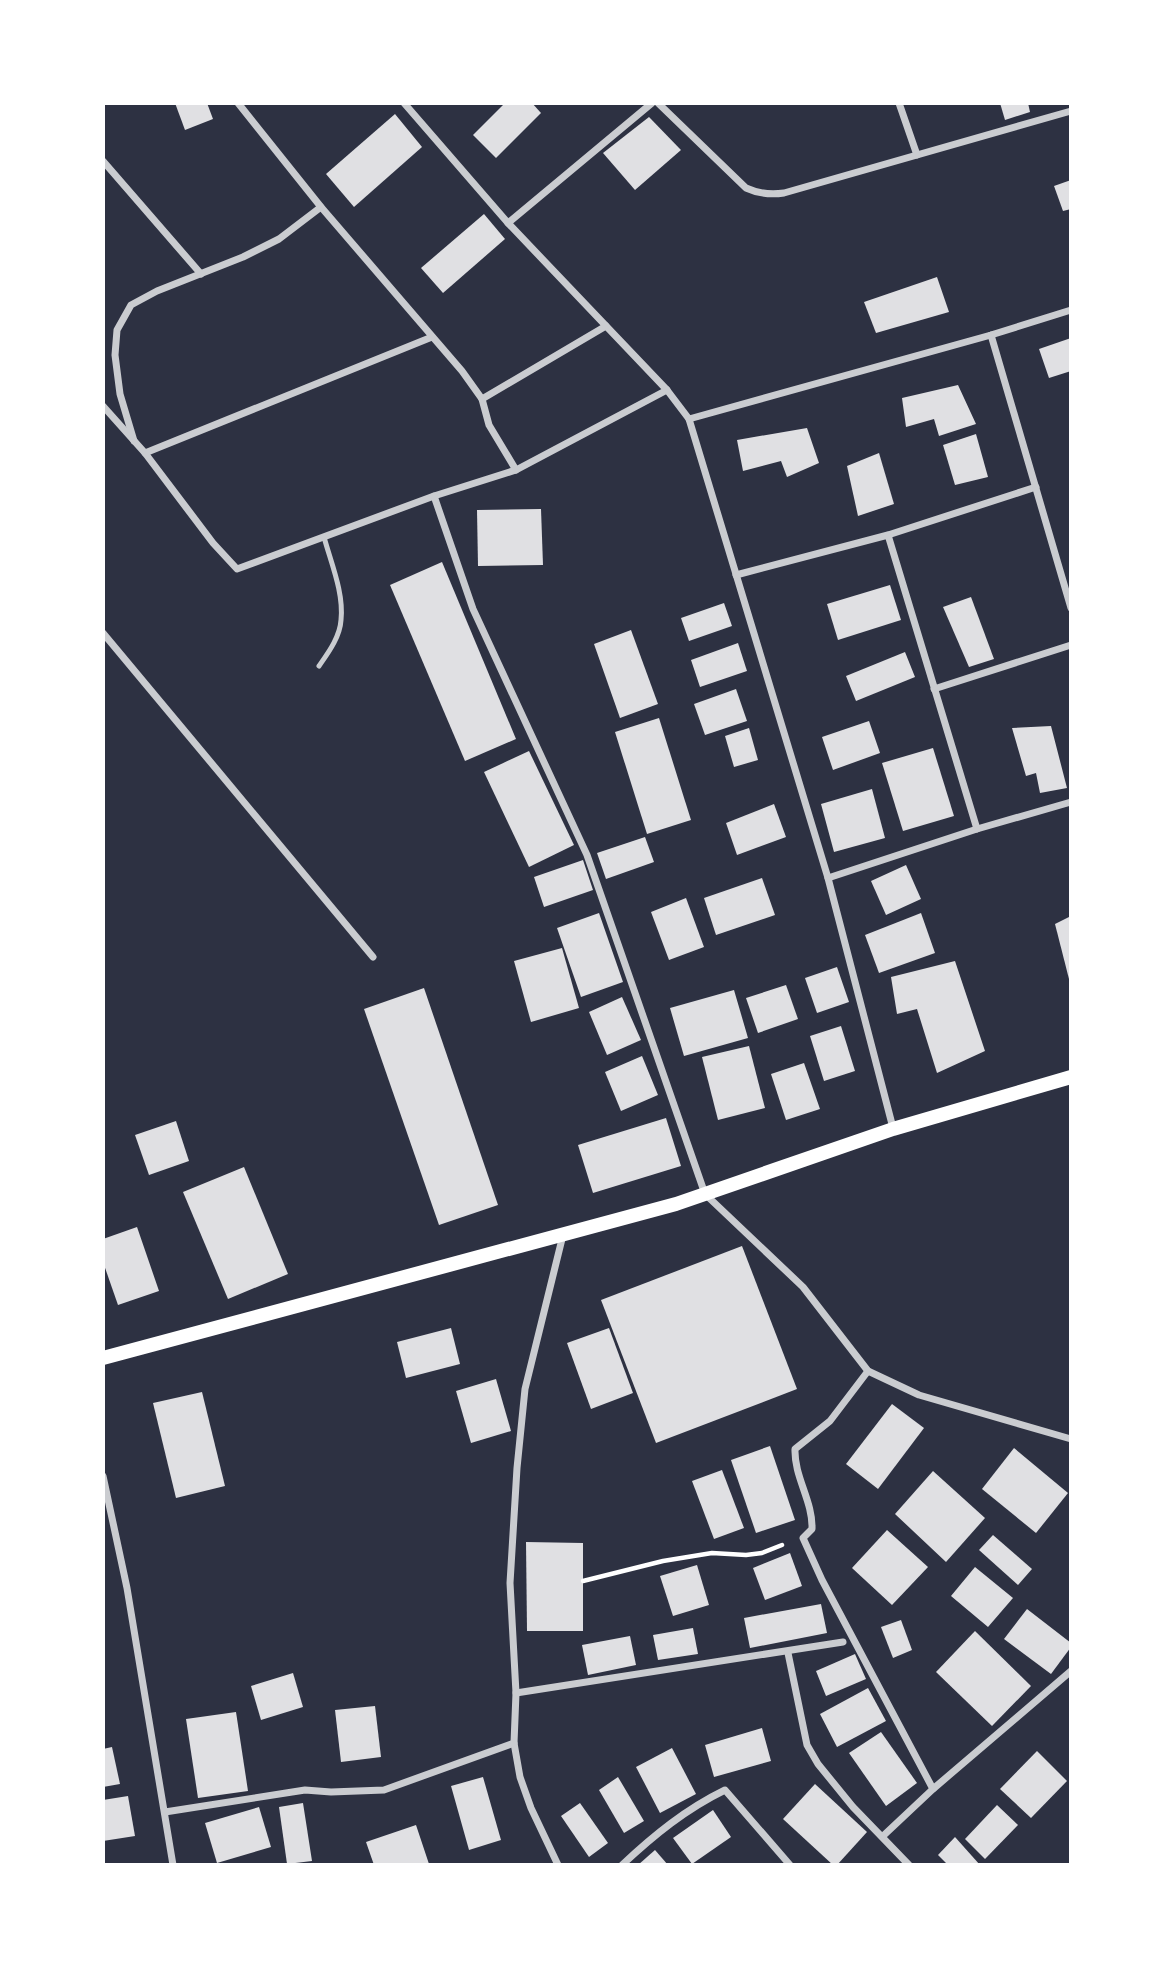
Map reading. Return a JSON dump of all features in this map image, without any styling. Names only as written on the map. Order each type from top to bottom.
[{"type":"main road","points":[[103,1358],[676,1204],[894,1129],[1071,1077]]},
{"type":"street","points":[[237,103],[321,207],[462,370],[482,399],[489,425],[516,470]]},
{"type":"street","points":[[404,103],[508,223],[667,390],[689,419],[828,878],[894,1129]]},
{"type":"street","points":[[508,223],[652,103]]},
{"type":"street","points":[[658,103],[735,179],[759,194],[784,193],[1071,111]]},
{"type":"street","points":[[899,103],[917,155]]},
{"type":"street","points":[[103,161],[201,274]]},
{"type":"street","points":[[135,444],[120,394],[115,355],[117,330],[131,305],[157,291],[243,257],[279,239],[321,207]]},
{"type":"street","points":[[689,419],[1071,310]]},
{"type":"street","points":[[482,399],[606,326]]},
{"type":"street","points":[[991,335],[1071,608]]},
{"type":"street","points":[[145,453],[432,337]]},
{"type":"street","points":[[103,406],[145,453],[213,543],[237,569],[434,496],[516,470],[667,390]]},
{"type":"street","points":[[736,575],[888,535],[1036,487]]},
{"type":"street","points":[[434,496],[473,609],[587,855],[705,1194],[803,1287],[868,1371],[919,1395],[1071,1439]]},
{"type":"street","points":[[888,535],[978,829]]},
{"type":"street","points":[[103,633],[373,957]]},
{"type":"street","points":[[934,689],[1071,645]]},
{"type":"street","points":[[828,878],[1071,802]]},
{"type":"street","points":[[558,1865],[531,1808],[520,1777],[514,1743],[516,1693],[510,1583],[525,1389],[570,1232]]},
{"type":"street","points":[[868,1371],[830,1421],[795,1449],[794,1465],[813,1518],[812,1529],[803,1538],[822,1580],[933,1789]]},
{"type":"street","points":[[103,1476],[127,1588],[173,1865]]},
{"type":"street","points":[[516,1693],[788,1653],[843,1642]]},
{"type":"street","points":[[788,1653],[807,1745],[818,1764],[853,1807],[909,1865]]},
{"type":"street","points":[[883,1836],[933,1789],[1071,1671]]},
{"type":"street","points":[[165,1812],[305,1790],[384,1790],[514,1743]]},
{"type":"street","points":[[622,1865],[661,1829],[699,1802],[725,1790],[790,1865]]},
{"type":"lane","points":[[319,666],[333,646],[342,621],[339,592],[324,537]]},
{"type":"path","points":[[583,1581],[663,1561],[712,1553],[762,1553],[803,1538]]},
{"type":"building","points":[[175,103],[207,103],[213,119],[185,130]]},
{"type":"building","points":[[505,103],[532,103],[541,113],[496,158],[473,135]]},
{"type":"building","points":[[1000,103],[1028,103],[1030,112],[1005,120]]},
{"type":"building","points":[[395,114],[422,147],[354,207],[326,174]]},
{"type":"building","points":[[649,117],[681,150],[635,190],[603,153]]},
{"type":"building","points":[[1071,180],[1071,209],[1063,211],[1054,186]]},
{"type":"building","points":[[484,214],[505,239],[443,293],[421,268]]},
{"type":"building","points":[[937,277],[949,312],[876,333],[864,302]]},
{"type":"building","points":[[1071,338],[1071,371],[1049,378],[1039,349]]},
{"type":"building","points":[[958,385],[976,424],[939,436],[934,419],[906,427],[902,398]]},
{"type":"building","points":[[807,428],[819,463],[787,477],[781,461],[743,471],[737,440]]},
{"type":"building","points":[[976,434],[988,477],[955,485],[943,445]]},
{"type":"building","points":[[879,453],[894,504],[858,516],[847,466]]},
{"type":"building","points":[[541,509],[543,565],[478,566],[477,510]]},
{"type":"building","points":[[442,562],[516,739],[465,761],[390,585]]},
{"type":"building","points":[[890,585],[901,620],[838,640],[827,604]]},
{"type":"building","points":[[971,597],[994,659],[969,667],[943,607]]},
{"type":"building","points":[[724,603],[732,626],[689,641],[681,618]]},
{"type":"building","points":[[631,630],[658,704],[620,718],[594,644]]},
{"type":"building","points":[[738,643],[747,671],[700,687],[691,660]]},
{"type":"building","points":[[905,652],[915,677],[856,701],[846,676]]},
{"type":"building","points":[[736,689],[747,721],[705,735],[694,704]]},
{"type":"building","points":[[659,718],[691,820],[647,834],[615,732]]},
{"type":"building","points":[[869,721],[880,753],[833,770],[822,737]]},
{"type":"building","points":[[1051,726],[1067,788],[1040,793],[1036,773],[1026,776],[1012,728]]},
{"type":"building","points":[[749,728],[758,760],[734,767],[725,736]]},
{"type":"building","points":[[933,748],[954,816],[903,831],[882,763]]},
{"type":"building","points":[[529,751],[574,845],[529,867],[484,772]]},
{"type":"building","points":[[872,789],[885,838],[834,852],[821,804]]},
{"type":"building","points":[[774,804],[786,837],[737,855],[726,823]]},
{"type":"building","points":[[645,837],[654,862],[606,879],[597,853]]},
{"type":"building","points":[[583,860],[593,890],[544,907],[534,877]]},
{"type":"building","points":[[906,865],[921,899],[886,915],[871,881]]},
{"type":"building","points":[[762,878],[775,915],[716,935],[704,898]]},
{"type":"building","points":[[686,898],[704,947],[669,960],[651,912]]},
{"type":"building","points":[[599,913],[623,982],[581,997],[557,928]]},
{"type":"building","points":[[921,913],[935,953],[879,973],[865,935]]},
{"type":"building","points":[[1071,916],[1071,983],[1070,983],[1055,924]]},
{"type":"building","points":[[562,948],[579,1008],[531,1022],[514,961]]},
{"type":"building","points":[[955,961],[985,1051],[937,1073],[917,1009],[897,1014],[891,977]]},
{"type":"building","points":[[837,967],[849,1002],[817,1013],[805,978]]},
{"type":"building","points":[[786,985],[798,1019],[758,1033],[746,998]]},
{"type":"building","points":[[424,988],[498,1205],[439,1225],[364,1009]]},
{"type":"building","points":[[734,990],[748,1038],[684,1056],[670,1008]]},
{"type":"building","points":[[622,997],[641,1040],[607,1055],[589,1012]]},
{"type":"building","points":[[841,1026],[855,1071],[824,1081],[810,1036]]},
{"type":"building","points":[[749,1046],[765,1108],[718,1120],[702,1057]]},
{"type":"building","points":[[642,1056],[658,1095],[621,1111],[605,1072]]},
{"type":"building","points":[[804,1063],[820,1109],[786,1120],[771,1074]]},
{"type":"building","points":[[666,1118],[681,1166],[593,1193],[578,1145]]},
{"type":"building","points":[[176,1121],[189,1161],[149,1175],[135,1135]]},
{"type":"building","points":[[244,1167],[288,1274],[228,1299],[183,1192]]},
{"type":"building","points":[[137,1227],[159,1291],[118,1305],[103,1262],[103,1239]]},
{"type":"building","points":[[742,1246],[797,1389],[656,1443],[601,1300]]},
{"type":"building","points":[[451,1328],[460,1364],[406,1378],[397,1342]]},
{"type":"building","points":[[609,1328],[633,1393],[591,1409],[567,1343]]},
{"type":"building","points":[[496,1379],[511,1431],[471,1443],[456,1391]]},
{"type":"building","points":[[202,1392],[225,1486],[176,1498],[153,1403]]},
{"type":"building","points":[[892,1404],[924,1428],[878,1489],[846,1464]]},
{"type":"building","points":[[770,1446],[795,1520],[756,1533],[731,1460]]},
{"type":"building","points":[[1014,1448],[1068,1493],[1036,1533],[982,1489]]},
{"type":"building","points":[[722,1470],[744,1528],[714,1539],[692,1481]]},
{"type":"building","points":[[933,1471],[985,1518],[946,1562],[895,1514]]},
{"type":"building","points":[[887,1530],[928,1567],[892,1605],[852,1568]]},
{"type":"building","points":[[993,1535],[1032,1569],[1018,1585],[979,1550]]},
{"type":"building","points":[[526,1542],[583,1543],[583,1631],[527,1631]]},
{"type":"building","points":[[790,1553],[802,1586],[765,1600],[753,1568]]},
{"type":"building","points":[[697,1565],[709,1605],[673,1616],[660,1576]]},
{"type":"building","points":[[975,1567],[1013,1598],[988,1627],[951,1596]]},
{"type":"building","points":[[821,1604],[827,1633],[750,1648],[744,1618]]},
{"type":"building","points":[[1027,1609],[1071,1643],[1071,1647],[1051,1674],[1004,1639]]},
{"type":"building","points":[[901,1620],[912,1650],[893,1658],[881,1627]]},
{"type":"building","points":[[693,1628],[698,1654],[658,1660],[653,1635]]},
{"type":"building","points":[[975,1631],[1031,1686],[992,1726],[936,1672]]},
{"type":"building","points":[[630,1636],[636,1665],[588,1675],[582,1645]]},
{"type":"building","points":[[855,1654],[866,1679],[826,1696],[816,1671]]},
{"type":"building","points":[[293,1673],[303,1707],[261,1720],[251,1686]]},
{"type":"building","points":[[868,1688],[886,1721],[837,1747],[820,1714]]},
{"type":"building","points":[[375,1706],[381,1757],[341,1762],[335,1710]]},
{"type":"building","points":[[236,1712],[248,1791],[198,1798],[186,1719]]},
{"type":"building","points":[[762,1728],[771,1761],[714,1777],[705,1745]]},
{"type":"building","points":[[881,1732],[917,1783],[886,1806],[849,1753]]},
{"type":"building","points":[[112,1747],[120,1784],[103,1787],[103,1749]]},
{"type":"building","points":[[672,1748],[696,1794],[660,1813],[636,1767]]},
{"type":"building","points":[[1037,1751],[1067,1781],[1031,1818],[1000,1789]]},
{"type":"building","points":[[483,1777],[501,1840],[469,1850],[451,1786]]},
{"type":"building","points":[[618,1777],[644,1821],[624,1833],[599,1790]]},
{"type":"building","points":[[815,1784],[867,1832],[837,1865],[833,1865],[783,1819]]},
{"type":"building","points":[[128,1796],[135,1836],[103,1841],[103,1800]]},
{"type":"building","points":[[303,1803],[312,1861],[287,1864],[279,1807]]},
{"type":"building","points":[[580,1803],[608,1843],[589,1857],[561,1816]]},
{"type":"building","points":[[997,1805],[1018,1825],[985,1859],[965,1839]]},
{"type":"building","points":[[259,1807],[271,1847],[217,1863],[205,1823]]},
{"type":"building","points":[[713,1810],[731,1837],[692,1864],[673,1838]]},
{"type":"building","points":[[416,1825],[429,1864],[374,1865],[366,1842]]},
{"type":"building","points":[[955,1837],[980,1865],[948,1865],[938,1855]]},
{"type":"building","points":[[655,1850],[668,1865],[638,1865]]}]
